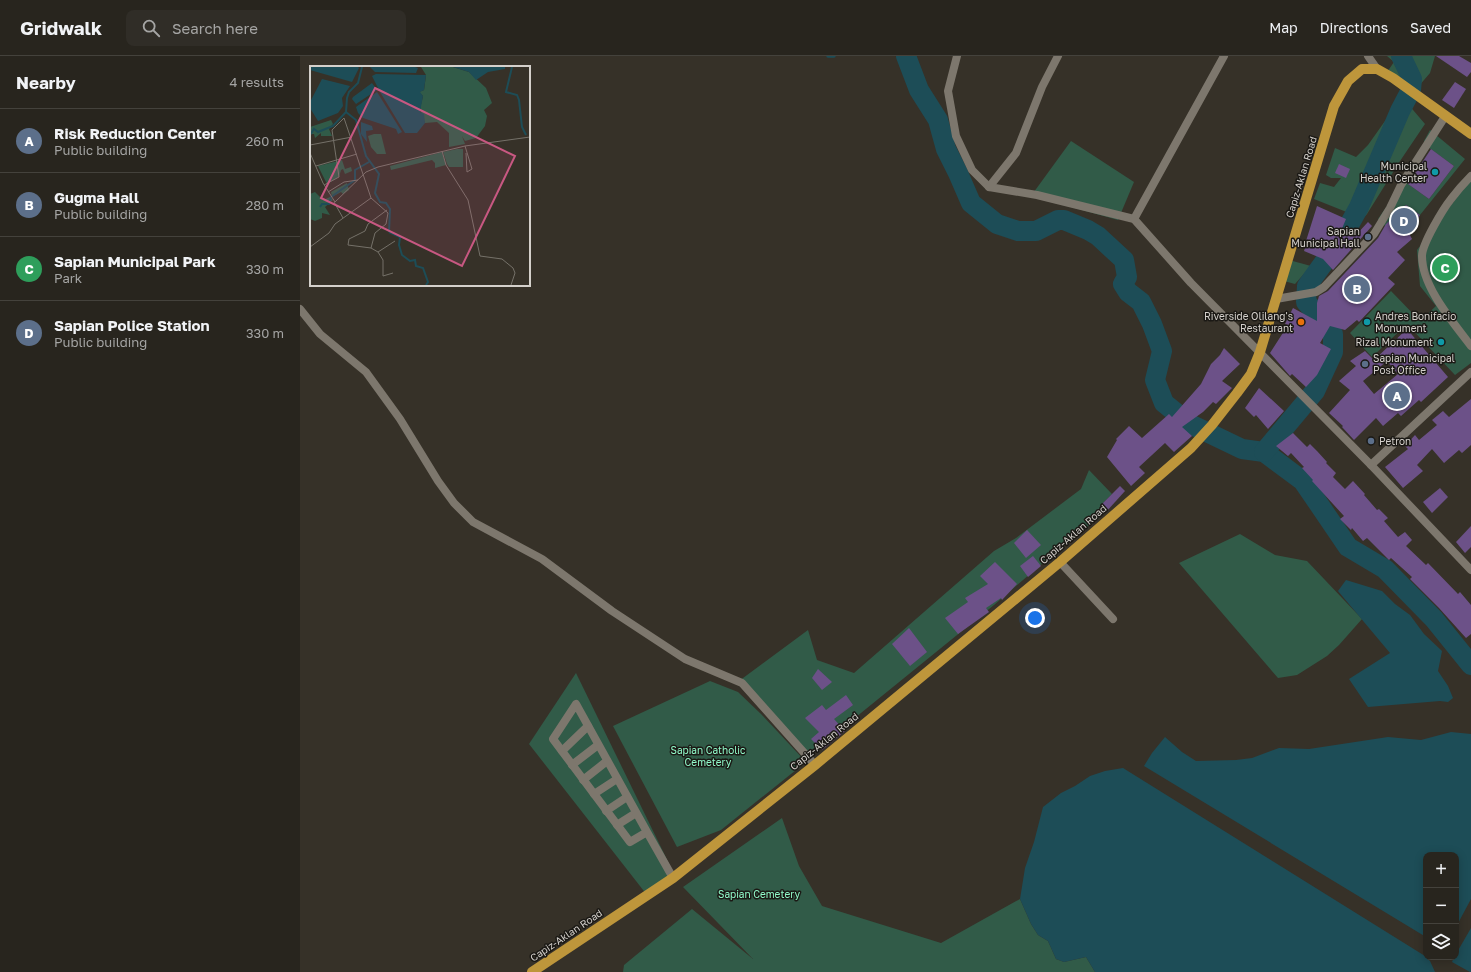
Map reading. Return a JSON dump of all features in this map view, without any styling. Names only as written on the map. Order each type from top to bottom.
[{"type":"main road","name":"Capiz-Aklan Road","points":[[532,972],[673,878],[815,765],[1060,562],[1191,448],[1212,425],[1251,374],[1260,352],[1334,106],[1348,81],[1362,69],[1377,69]]},
{"type":"main road","points":[[1377,69],[1393,78],[1471,134]]},
{"type":"street","points":[[957,56],[948,91],[956,136],[972,170],[989,187],[1037,195],[1134,219],[1191,283],[1469,565]]},
{"type":"street","points":[[989,187],[1016,153],[1042,87],[1058,56]]},
{"type":"street","points":[[1134,219],[1224,56]]},
{"type":"street","points":[[1368,56],[1377,69]]},
{"type":"street","points":[[1276,299],[1316,292],[1324,287],[1374,234],[1390,208],[1401,185],[1446,116]]},
{"type":"street","points":[[1471,176],[1451,199],[1427,239],[1422,255],[1427,278],[1441,306],[1471,346]]},
{"type":"street","points":[[300,309],[320,334],[366,372],[400,419],[438,481],[454,503],[473,522],[542,559],[612,611],[685,659],[742,683],[815,765]]},
{"type":"street","points":[[1370,464],[1471,372]]},
{"type":"street","points":[[1060,562],[1113,619]]},
{"type":"street","points":[[647,832],[630,842],[552,739],[576,704],[673,878]]},
{"type":"street","points":[[562,751],[588,726]]},
{"type":"street","points":[[572,765],[598,745]]},
{"type":"street","points":[[583,780],[607,761]]},
{"type":"street","points":[[594,794],[617,779]]},
{"type":"street","points":[[606,811],[627,797]]},
{"type":"street","points":[[617,824],[636,813]]},
{"type":"green space","points":[[1387,56],[1435,56],[1430,73],[1418,87],[1417,93],[1385,75],[1394,62]]},
{"type":"green space","points":[[1402,97],[1425,124],[1367,214],[1349,235],[1345,226],[1349,213],[1314,199],[1320,183],[1334,187],[1341,178],[1331,178],[1326,175],[1335,148],[1356,157],[1368,145]]},
{"type":"green space","points":[[1430,130],[1465,159],[1420,215],[1406,205],[1385,226],[1378,219],[1404,181],[1429,199],[1454,166],[1428,147],[1424,141]]},
{"type":"green space","points":[[1071,141],[1134,182],[1118,220],[1031,196]]},
{"type":"green space","points":[[1471,179],[1471,363],[1455,375],[1407,324],[1372,357],[1350,333],[1391,291],[1420,321],[1436,306],[1420,286],[1417,250]]},
{"type":"green space","points":[[1289,260],[1311,266],[1295,284],[1284,281]]},
{"type":"green space","points":[[1089,470],[1112,494],[1100,506],[1106,512],[808,756],[739,681],[808,630],[817,660],[854,673],[994,551],[1016,538],[1081,489]]},
{"type":"green space","points":[[1240,534],[1275,555],[1307,561],[1362,619],[1327,656],[1297,675],[1278,678],[1179,563]]},
{"type":"green space","points":[[576,673],[675,876],[647,895],[529,744]]},
{"type":"green space","name":"Sapian Catholic Cemetery","points":[[710,681],[738,692],[806,762],[721,830],[677,847],[613,726]]},
{"type":"green space","name":"Sapian Cemetery","points":[[782,818],[799,866],[822,906],[941,943],[1020,899],[1031,924],[1038,935],[1048,941],[1056,959],[1064,962],[1086,957],[1095,972],[623,972],[624,965],[692,909],[753,959],[683,887]]},
{"type":"water","points":[[1346,580],[1382,591],[1395,604],[1410,615],[1424,634],[1442,651],[1438,671],[1448,686],[1453,698],[1448,702],[1440,701],[1368,707],[1349,679],[1390,653],[1338,591]]},
{"type":"water","points":[[1451,732],[1471,734],[1471,899],[1459,921],[1459,852],[1423,852],[1423,935],[1144,766],[1165,737],[1182,752],[1196,761],[1252,758],[1279,748],[1309,749],[1388,737],[1421,740]]},
{"type":"water","points":[[1123,768],[1423,955],[1423,960],[1430,961],[1435,972],[1095,972],[1086,957],[1064,962],[1056,959],[1048,941],[1038,935],[1031,924],[1020,899],[1025,868],[1034,842],[1043,807],[1061,793],[1090,776],[1105,771]]},
{"type":"water","points":[[1471,928],[1471,972],[1452,962],[1453,960],[1459,960],[1459,949]]},
{"type":"building","points":[[1436,56],[1459,56],[1471,63],[1471,72],[1467,77]]},
{"type":"building","points":[[1455,82],[1466,89],[1454,108],[1442,100]]},
{"type":"building","name":"Municipal Health Center","points":[[1431,149],[1454,166],[1429,199],[1408,184]]},
{"type":"building","points":[[1339,164],[1350,169],[1346,178],[1335,173]]},
{"type":"building","points":[[1406,205],[1420,215],[1409,233],[1412,239],[1397,252],[1405,260],[1388,278],[1395,284],[1359,322],[1357,320],[1345,330],[1330,326],[1320,343],[1331,349],[1317,375],[1306,387],[1292,374],[1290,376],[1270,353],[1288,325],[1285,324],[1293,308],[1317,321],[1317,303],[1319,296],[1328,291],[1378,238],[1386,224]]},
{"type":"building","points":[[1317,206],[1346,219],[1341,231],[1355,236],[1368,222],[1372,226],[1333,270],[1323,259],[1304,251]]},
{"type":"building","points":[[1407,329],[1448,377],[1421,402],[1419,400],[1401,416],[1398,413],[1383,426],[1376,418],[1354,440],[1342,427],[1343,426],[1329,413],[1350,390],[1339,381],[1356,366],[1350,361],[1365,351],[1374,360]],"holes":[[[1387,361],[1398,374],[1374,394],[1363,381]]]},
{"type":"building","points":[[1224,348],[1240,364],[1222,381],[1232,388],[1216,404],[1213,402],[1203,412],[1182,427],[1192,436],[1174,452],[1165,443],[1139,467],[1145,473],[1131,486],[1107,457],[1117,440],[1116,439],[1129,426],[1142,438],[1169,414],[1172,417],[1201,384],[1211,364],[1220,355]]},
{"type":"building","points":[[1259,388],[1284,411],[1268,429],[1256,415],[1254,417],[1245,408]]},
{"type":"building","points":[[1471,399],[1471,445],[1462,453],[1459,450],[1444,463],[1432,449],[1417,465],[1423,471],[1403,488],[1385,467],[1408,449],[1405,446],[1415,435],[1419,440],[1437,425],[1432,420],[1443,411],[1449,417]]},
{"type":"building","points":[[1293,433],[1307,447],[1310,444],[1317,451],[1336,473],[1333,477],[1345,489],[1353,481],[1377,510],[1379,509],[1388,518],[1384,521],[1398,537],[1405,532],[1412,540],[1406,546],[1426,565],[1428,563],[1458,594],[1460,592],[1471,605],[1471,634],[1466,638],[1410,579],[1412,577],[1391,558],[1389,560],[1367,538],[1363,541],[1352,528],[1351,530],[1340,519],[1344,516],[1312,481],[1313,480],[1302,468],[1304,467],[1291,453],[1288,456],[1276,446]]},
{"type":"building","points":[[1120,486],[1125,491],[1106,512],[1100,506]]},
{"type":"building","points":[[1440,488],[1448,497],[1432,513],[1423,502]]},
{"type":"building","points":[[1471,526],[1471,547],[1465,553],[1456,542]]},
{"type":"building","points":[[1027,530],[1041,545],[1026,558],[1014,543]]},
{"type":"building","points":[[1033,556],[1041,566],[1028,577],[1020,566]]},
{"type":"building","points":[[995,562],[1017,584],[1002,600],[1001,598],[986,608],[989,612],[958,634],[945,618],[968,602],[965,598],[988,584],[980,576]]},
{"type":"building","points":[[909,628],[927,652],[910,666],[892,644]]},
{"type":"building","points":[[818,669],[832,682],[822,690],[812,678]]},
{"type":"building","points":[[846,695],[853,705],[834,719],[845,731],[822,750],[811,739],[819,732],[805,718],[822,705],[826,710]]},
{"type":"waterway","points":[[828,56],[834,56]]},
{"type":"waterway","points":[[906,56],[919,90],[938,120],[946,149],[971,203],[997,224],[1018,231],[1036,231],[1058,220],[1064,220],[1098,236],[1124,260],[1127,277],[1123,284],[1128,292],[1141,302],[1152,324],[1162,351],[1155,380],[1164,403],[1190,424],[1242,449],[1264,452],[1303,481],[1348,547],[1385,569],[1434,619],[1471,665]]},
{"type":"waterway","points":[[1264,452],[1315,391],[1333,352],[1333,334],[1324,321],[1306,302],[1307,286],[1343,236],[1359,207],[1400,111],[1411,90],[1412,79],[1401,56]]},
{"type":"place","name":"Municipal Health Center","points":[[1435,172]]},
{"type":"place","name":"Sapian Police Station","points":[[1404,221]]},
{"type":"place","name":"Sapian Municipal Hall","points":[[1368,237]]},
{"type":"place","name":"Sapian Municipal Park","points":[[1445,268]]},
{"type":"place","name":"Gugma Hall","points":[[1357,289]]},
{"type":"place","name":"Riverside Olilang's Restaurant","points":[[1301,322]]},
{"type":"place","name":"Andres Bonifacio Monument","points":[[1367,322]]},
{"type":"place","name":"Rizal Monument","points":[[1441,342]]},
{"type":"place","name":"Sapian Municipal Post Office","points":[[1365,364]]},
{"type":"place","name":"Risk Reduction Center","points":[[1397,396]]},
{"type":"place","name":"Petron","points":[[1371,441]]}]
